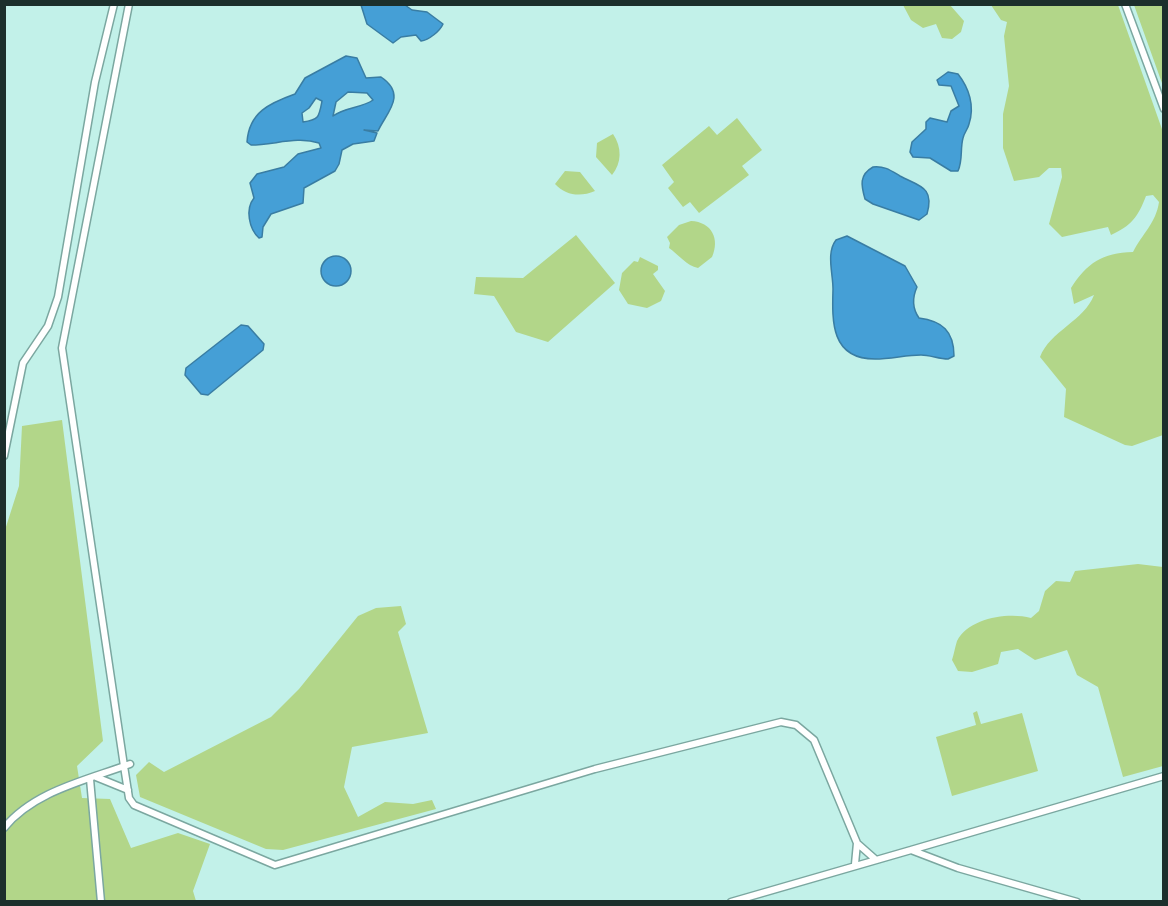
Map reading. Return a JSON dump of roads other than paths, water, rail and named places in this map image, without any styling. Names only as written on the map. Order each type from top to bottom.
[{"type":"street","points":[[4,456],[23,363],[48,326],[56,306],[95,82],[114,4]]},
{"type":"street","points":[[129,4],[62,348],[131,802],[139,808],[276,864],[595,769],[781,722],[796,725],[814,740],[857,843],[875,859]]},
{"type":"street","points":[[1125,4],[1164,109]]},
{"type":"street","points":[[4,828],[15,816],[42,798],[127,765]]},
{"type":"street","points":[[731,902],[855,864],[911,850],[1164,776]]},
{"type":"street","points":[[93,778],[128,790]]},
{"type":"street","points":[[93,778],[101,902]]},
{"type":"street","points":[[855,864],[857,843]]},
{"type":"street","points":[[911,850],[958,868],[1077,902]]},
{"type":"water","points":[[361,5],[405,5],[412,10],[427,12],[443,24],[434,35],[424,40],[421,41],[416,35],[401,37],[393,43],[367,24]]},
{"type":"water","points":[[346,56],[357,58],[366,78],[381,77],[389,84],[393,90],[393,104],[378,131],[364,130],[377,133],[374,141],[353,144],[342,150],[335,171],[304,188],[303,203],[271,214],[263,227],[262,237],[259,238],[249,219],[254,198],[250,183],[257,174],[284,167],[298,154],[321,148],[319,143],[302,140],[251,145],[247,142],[249,132],[256,116],[262,110],[295,94],[305,78]],"holes":[[[348,92],[367,93],[373,100],[333,116],[336,102]],[[316,98],[322,101],[319,114],[315,119],[303,122],[302,113]]]},
{"type":"water","points":[[948,72],[958,74],[968,91],[971,104],[971,117],[963,138],[958,171],[951,171],[930,158],[913,157],[910,152],[912,142],[926,129],[926,122],[930,118],[947,122],[951,111],[959,106],[951,86],[939,85],[937,80]]},
{"type":"water","points":[[873,167],[887,169],[923,188],[929,198],[927,214],[919,220],[865,199],[863,177]]},
{"type":"water","points":[[847,236],[905,266],[917,287],[914,303],[919,318],[927,319],[945,329],[952,340],[954,356],[948,359],[921,355],[875,359],[850,353],[842,346],[834,326],[831,251],[836,240]]},
{"type":"water","points":[[336,256],[347,260],[351,271],[347,282],[336,286],[325,282],[321,271],[325,260]]},
{"type":"water","points":[[241,325],[248,326],[264,344],[263,350],[208,395],[201,394],[185,375],[186,368]]}]
